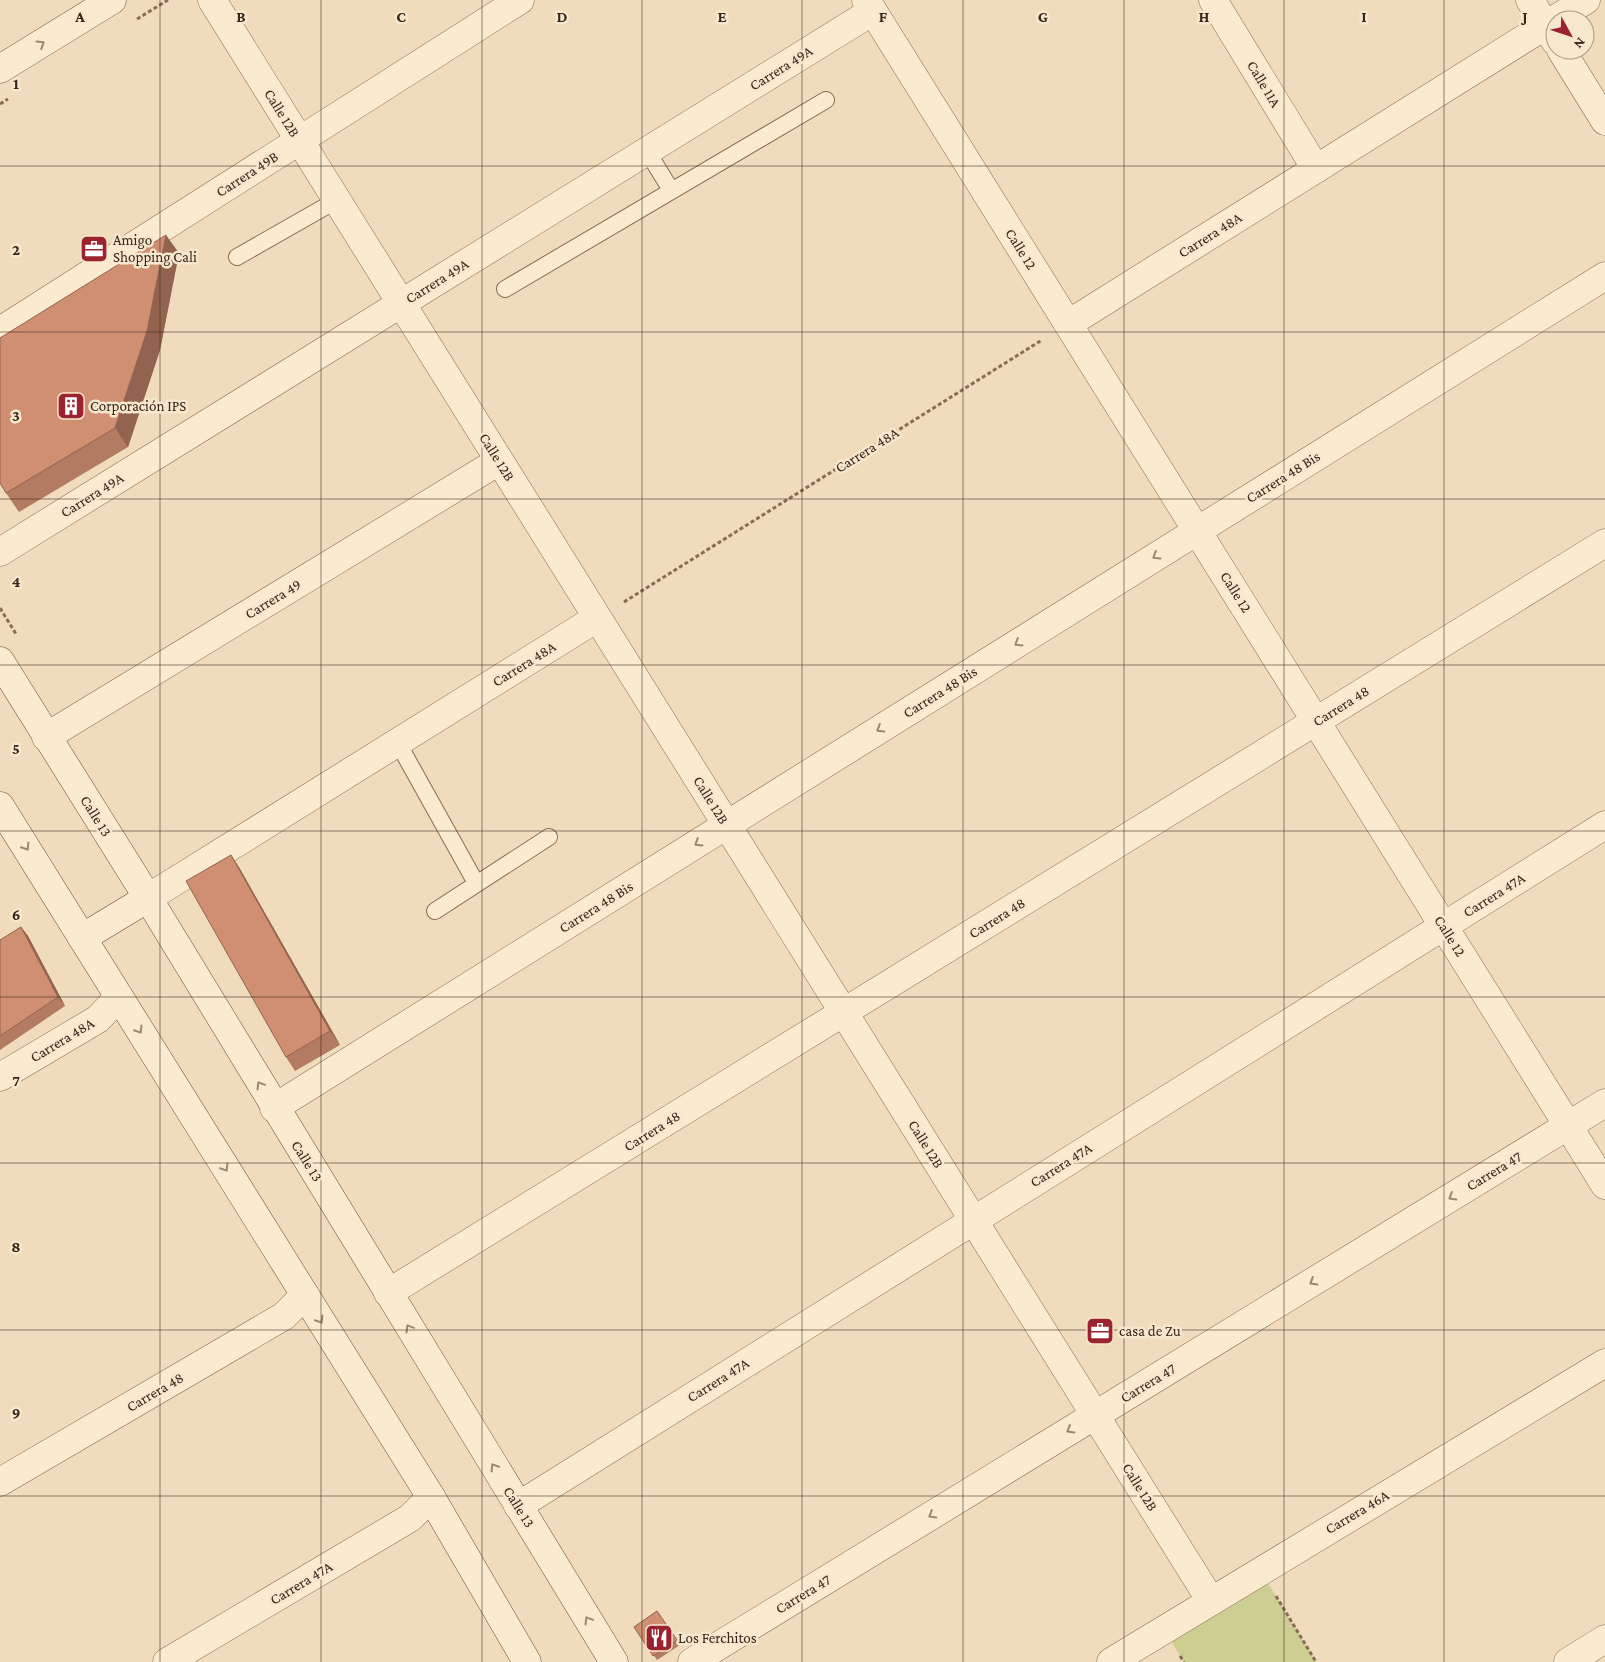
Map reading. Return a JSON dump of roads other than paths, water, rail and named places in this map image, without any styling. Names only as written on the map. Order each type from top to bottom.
[{"type":"street","points":[[0,70],[112,0]]},
{"type":"street","name":"Calle 12B","points":[[212,0],[1211,1600]]},
{"type":"street","name":"Carrera 49B","points":[[0,331],[520,0]]},
{"type":"street","name":"Calle 11A","points":[[1213,0],[1316,169]]},
{"type":"street","points":[[1530,0],[1545,25]]},
{"type":"street","name":"Carrera 48A","points":[[1575,10],[1586,0]]},
{"type":"street","name":"Carrera 49A","points":[[0,552],[647,150],[870,6]]},
{"type":"street","name":"Calle 12","points":[[870,6],[1605,1185]]},
{"type":"street","name":"Carrera 48A","points":[[1068,324],[1316,169],[1545,36]]},
{"type":"street","points":[[1567,60],[1605,121]]},
{"type":"street","name":"Carrera 48 Bis","points":[[274,1108],[1605,276]]},
{"type":"street","name":"Carrera 49","points":[[46,737],[500,461]]},
{"type":"street","name":"Carrera 48","points":[[388,1294],[1605,543]]},
{"type":"street","name":"Carrera 48A","points":[[82,938],[597,618]]},
{"type":"street","name":"Calle 13","points":[[0,661],[148,898],[274,1108],[614,1662]]},
{"type":"street","points":[[0,806],[431,1497],[527,1662]]},
{"type":"street","name":"Carrera 47A","points":[[518,1506],[1605,825]]},
{"type":"street","name":"Carrera 48A","points":[[0,1077],[98,1019],[119,997]]},
{"type":"street","name":"Carrera 47","points":[[692,1662],[1605,1103]]},
{"type":"street","name":"Carrera 48","points":[[0,1482],[284,1316],[305,1295]]},
{"type":"street","name":"Carrera 46A","points":[[1110,1662],[1605,1363]]},
{"type":"street","name":"Carrera 47A","points":[[167,1662],[410,1518],[431,1497]]},
{"type":"street","points":[[1568,1662],[1605,1639]]},
{"type":"lane","points":[[505,289],[826,100]]},
{"type":"lane","points":[[647,150],[671,190]]},
{"type":"lane","points":[[237,257],[337,200]]},
{"type":"lane","points":[[398,743],[476,883]]},
{"type":"lane","points":[[435,912],[476,883],[549,837]]},
{"type":"place","name":"Amigo Shopping Cali","points":[[94,249]]},
{"type":"place","name":"Corporación IPS","points":[[71,406]]},
{"type":"place","name":"casa de Zu","points":[[1100,1331]]},
{"type":"place","name":"Los Ferchitos","points":[[659,1638]]}]
